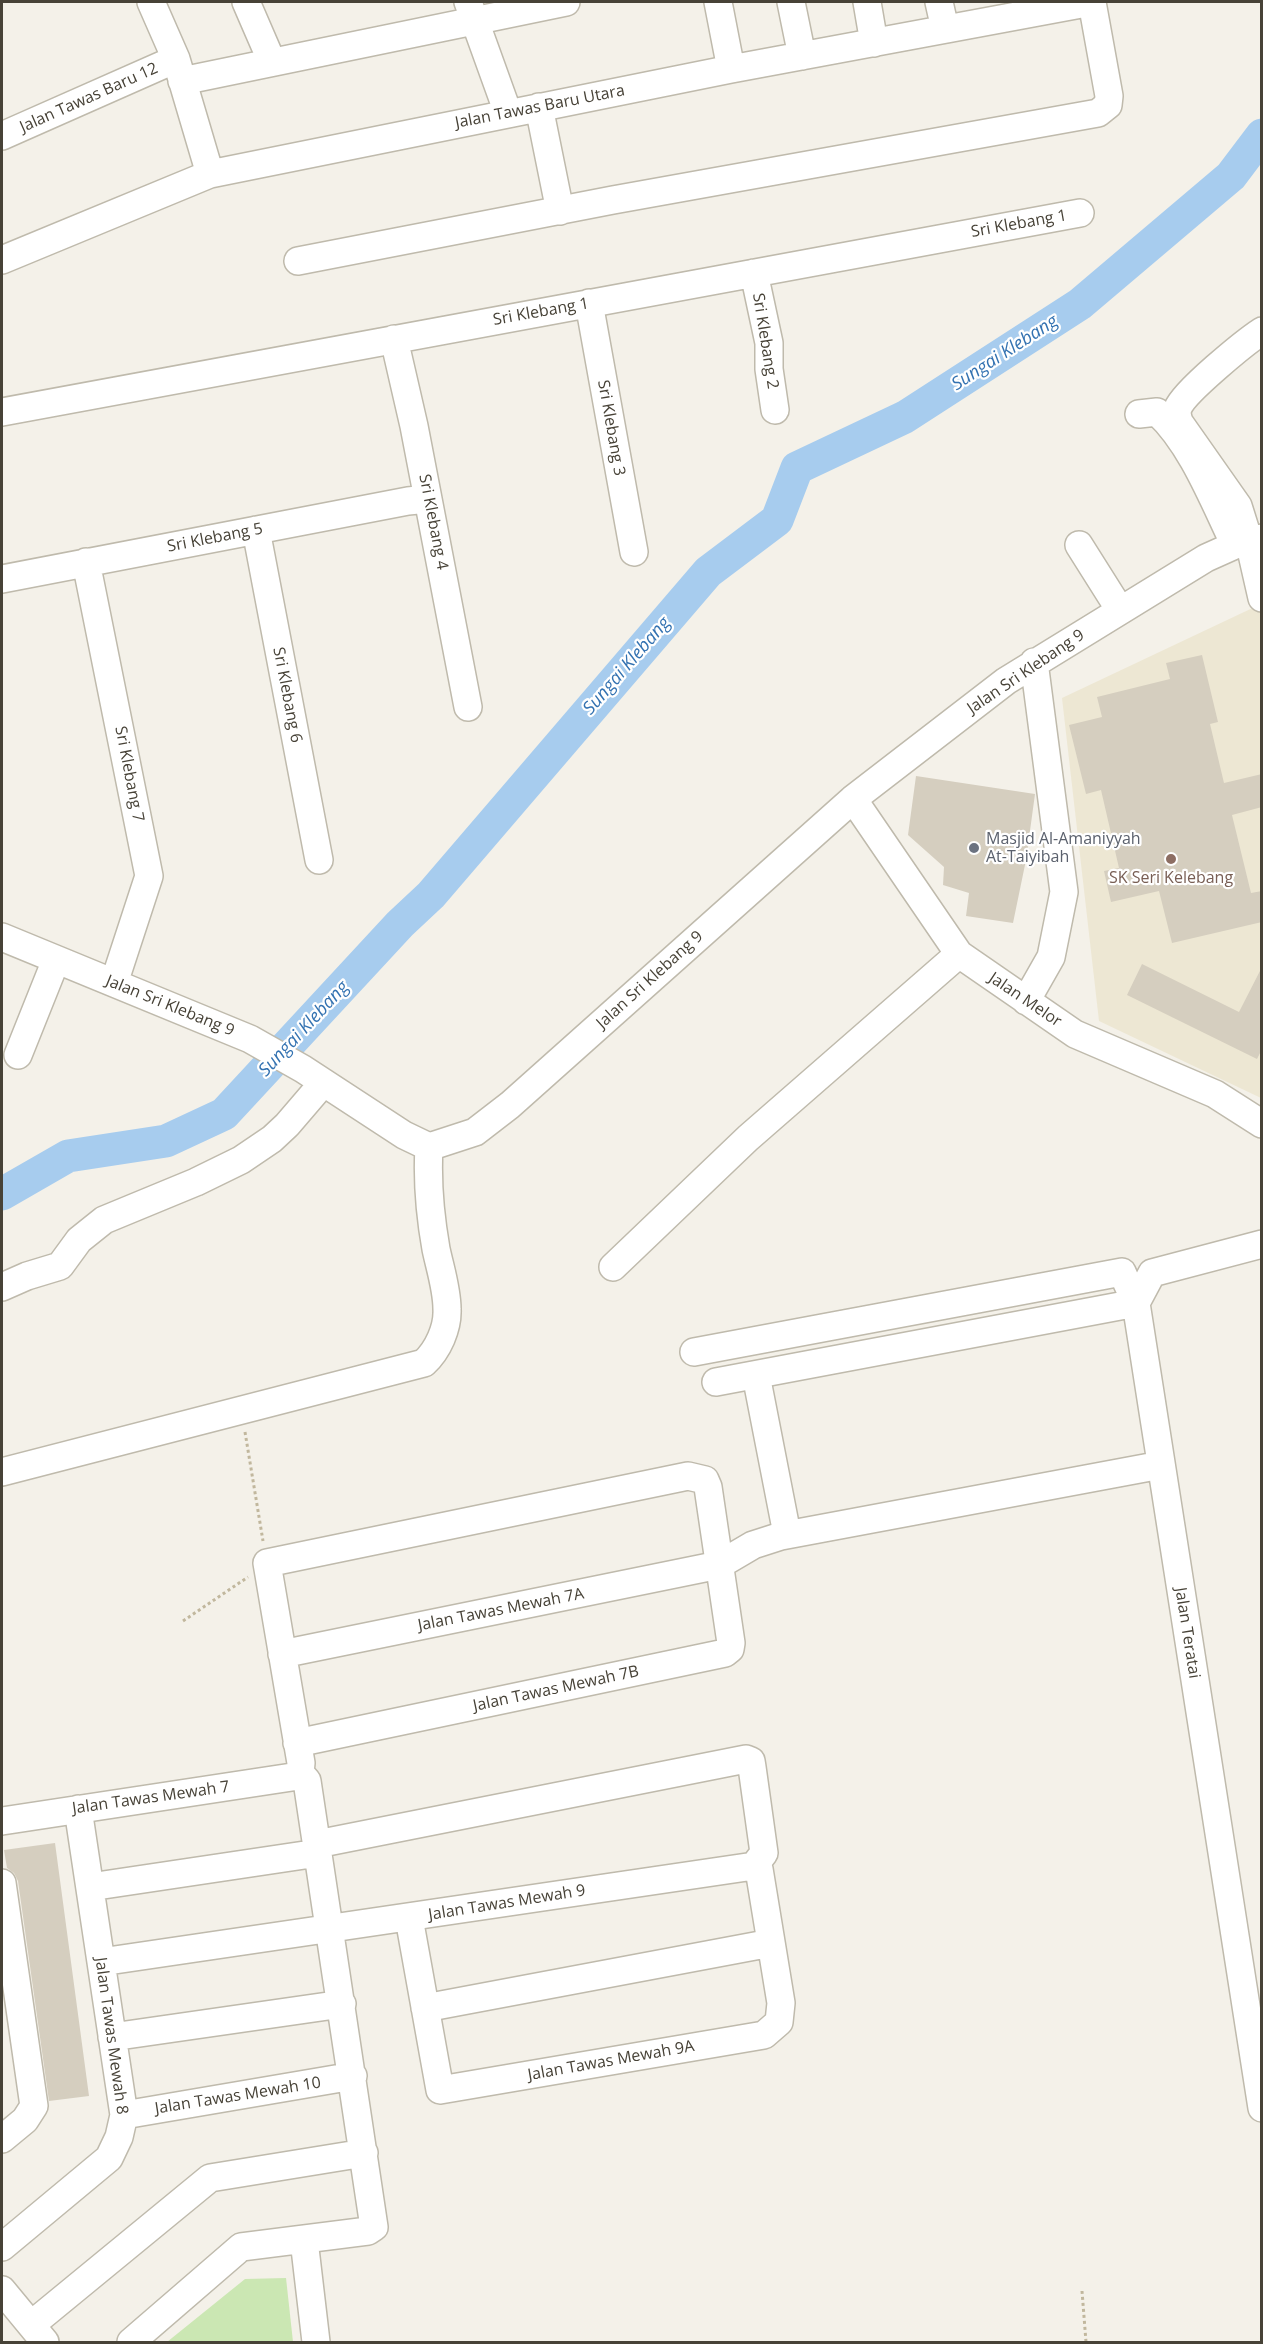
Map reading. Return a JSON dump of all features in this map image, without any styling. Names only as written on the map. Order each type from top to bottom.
[{"type":"street","points":[[151,2],[179,70],[210,174]]},
{"type":"street","points":[[246,2],[272,62]]},
{"type":"street","name":"Jalan Tawas Baru 12","points":[[2,136],[179,70],[272,62],[472,11],[566,2]]},
{"type":"street","points":[[718,2],[731,69]]},
{"type":"street","points":[[791,2],[802,56]]},
{"type":"street","points":[[867,2],[874,43]]},
{"type":"street","points":[[939,2],[945,29]]},
{"type":"street","points":[[298,261],[1098,113],[1108,105],[1109,96],[1092,2]]},
{"type":"street","name":"Jalan Tawas Baru Utara","points":[[2,260],[210,174],[731,69],[945,29],[1013,8],[1092,2]]},
{"type":"street","points":[[472,11],[508,113]]},
{"type":"street","points":[[539,107],[560,211]]},
{"type":"street","name":"Sri Klebang 1","points":[[2,412],[1080,213]]},
{"type":"street","name":"Sri Klebang 2","points":[[754,273],[770,349],[769,369],[776,410]]},
{"type":"street","name":"Sri Klebang 3","points":[[589,303],[634,552]]},
{"type":"street","points":[[1262,331],[1244,344],[1195,389],[1178,407],[1177,412],[1179,422],[1238,506],[1262,598]]},
{"type":"street","name":"Sri Klebang 4","points":[[394,339],[468,707]]},
{"type":"street","points":[[1138,414],[1157,412],[1168,423],[1198,472],[1248,541]]},
{"type":"street","name":"Sri Klebang 5","points":[[2,579],[428,499]]},
{"type":"street","name":"Sri Klebang 6","points":[[256,530],[318,860]]},
{"type":"street","name":"Jalan Sri Klebang 9","points":[[2,937],[250,1039],[313,1076],[404,1135],[429,1147],[475,1132],[510,1105],[853,799],[1006,681],[1188,568],[1248,541]]},
{"type":"street","points":[[1078,544],[1120,610]]},
{"type":"street","name":"Sri Klebang 7","points":[[86,562],[149,876],[114,983]]},
{"type":"street","points":[[1026,1001],[1051,957],[1064,892],[1034,662]]},
{"type":"street","name":"Jalan Melor","points":[[853,799],[959,954],[1075,1034],[1215,1094],[1262,1124]]},
{"type":"street","points":[[613,1267],[748,1138],[959,954]]},
{"type":"street","points":[[18,1055],[56,960]]},
{"type":"street","points":[[2,1287],[27,1276],[60,1266],[79,1240],[104,1220],[196,1182],[241,1160],[272,1139],[287,1125],[313,1076]]},
{"type":"street","points":[[2,1472],[241,1408],[424,1363],[433,1354],[442,1335],[447,1310],[427,1178],[429,1147]]},
{"type":"street","points":[[716,1382],[1136,1303],[1152,1273],[1262,1244]]},
{"type":"street","name":"Jalan Teratai","points":[[694,1352],[1122,1272],[1136,1303],[1258,2059],[1262,2108]]},
{"type":"street","points":[[756,1375],[788,1534]]},
{"type":"street","name":"Jalan Tawas Mewah 7A","points":[[282,1654],[719,1565],[753,1545],[788,1534],[1161,1465]]},
{"type":"street","name":"Jalan Tawas Mewah 7B","points":[[267,1563],[688,1476],[705,1480],[708,1487],[731,1643],[730,1649],[724,1653],[297,1743]]},
{"type":"street","points":[[131,2343],[241,2247],[368,2231],[374,2228],[318,1848],[307,1781],[300,1773],[301,1763],[267,1563]]},
{"type":"street","points":[[90,1887],[318,1848],[746,1759],[750,1761],[764,1853],[754,1866],[759,1869],[771,1943],[425,2008],[409,1918]]},
{"type":"street","name":"Jalan Tawas Mewah 7","points":[[2,1821],[292,1777],[300,1773]]},
{"type":"street","name":"Jalan Tawas Mewah 8","points":[[2,2247],[109,2158],[119,2137],[124,2115],[78,1809]]},
{"type":"street","name":"Jalan Tawas Mewah 9","points":[[101,1962],[754,1866]]},
{"type":"street","points":[[2,1882],[34,2106],[25,2120],[2,2139]]},
{"type":"street","name":"Jalan Tawas Mewah 9A","points":[[425,2008],[440,2090],[764,2035],[778,2022],[781,2003],[771,1943]]},
{"type":"street","points":[[112,2037],[342,2004]]},
{"type":"street","name":"Jalan Tawas Mewah 10","points":[[124,2115],[352,2076]]},
{"type":"street","points":[[2,2290],[38,2334],[210,2178],[364,2153]]},
{"type":"street","points":[[304,2240],[316,2343]]},
{"type":"path","points":[[183,1621],[267,1563],[241,1408]]},
{"type":"path","points":[[1082,2291],[1086,2343]]},
{"type":"shaded area","name":"SK Seri Kelebang","points":[[1261,604],[1261,1098],[1099,1021],[1062,698]]},
{"type":"green space","points":[[286,2278],[293,2342],[167,2342],[245,2279]]},
{"type":"building","points":[[1202,655],[1218,722],[1210,724],[1224,783],[1262,774],[1262,807],[1232,815],[1251,893],[1262,891],[1262,922],[1172,943],[1159,891],[1111,902],[1104,871],[1119,868],[1101,790],[1086,794],[1069,725],[1102,717],[1097,697],[1170,679],[1166,663]]},
{"type":"building","name":"Masjid Al-Amaniyyah At-Taiyibah","points":[[916,776],[1035,794],[1026,860],[1013,923],[966,916],[969,893],[943,885],[944,867],[908,835]]},
{"type":"building","points":[[1142,964],[1239,1012],[1262,967],[1262,1049],[1257,1059],[1127,995]]},
{"type":"building","points":[[55,1843],[89,2096],[49,2101],[18,1881],[14,1873],[7,1868],[4,1850]]},
{"type":"waterway","name":"Sungai Klebang","points":[[2,1194],[68,1156],[166,1141],[224,1114],[400,924],[431,895],[708,572],[777,520],[797,468],[905,417],[1080,304],[1231,176],[1262,135]]},
{"type":"place","name":"Masjid Al-Amaniyyah At-Taiyibah","points":[[974,848]]},
{"type":"place","name":"SK Seri Kelebang","points":[[1171,859]]}]
